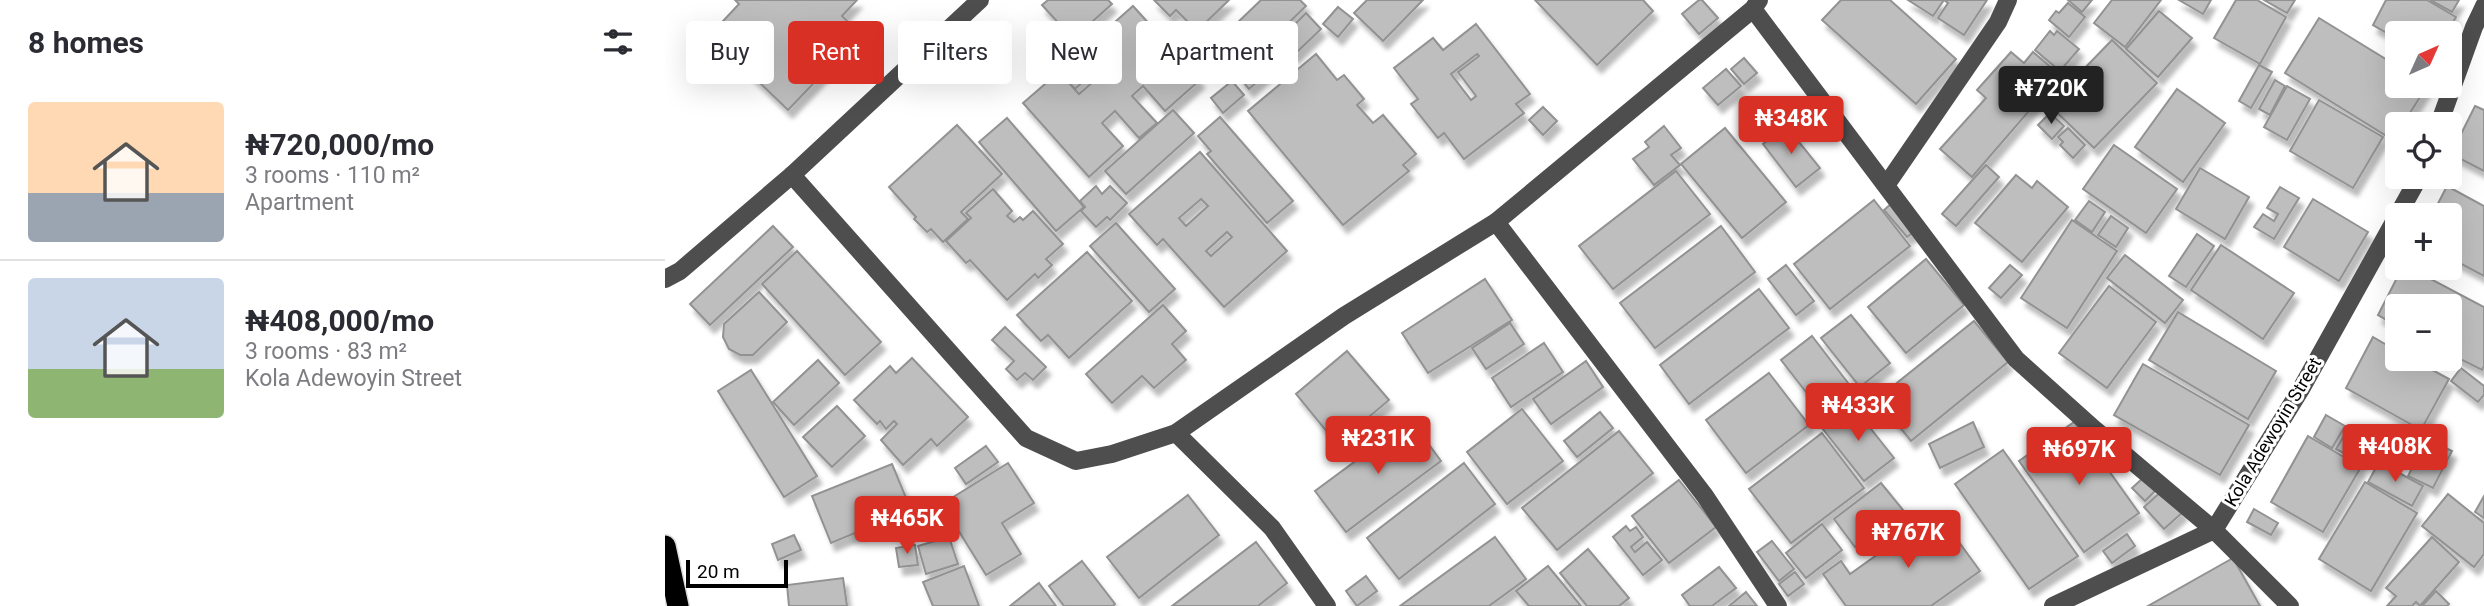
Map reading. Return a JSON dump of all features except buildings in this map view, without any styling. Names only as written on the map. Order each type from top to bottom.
[{"type":"highway","points":[[665,546],[678,606]]},
{"type":"street","points":[[665,279],[680,271],[792,175],[980,0]]},
{"type":"street","points":[[1887,184],[1998,22],[2008,0]]},
{"type":"street","points":[[792,175],[1026,438],[1076,461],[1112,454],[1175,433],[1344,316],[1496,222],[1756,5],[2016,359],[2214,530],[2290,606]]},
{"type":"street","points":[[2443,112],[2484,6]]},
{"type":"street","name":"Kola Adewoyin Street","points":[[2214,530],[2301,389],[2412,189]]},
{"type":"street","points":[[1496,222],[1705,496],[1778,606]]},
{"type":"street","points":[[1175,433],[1272,528],[1327,606]]},
{"type":"street","points":[[2053,606],[2214,530]]}]
